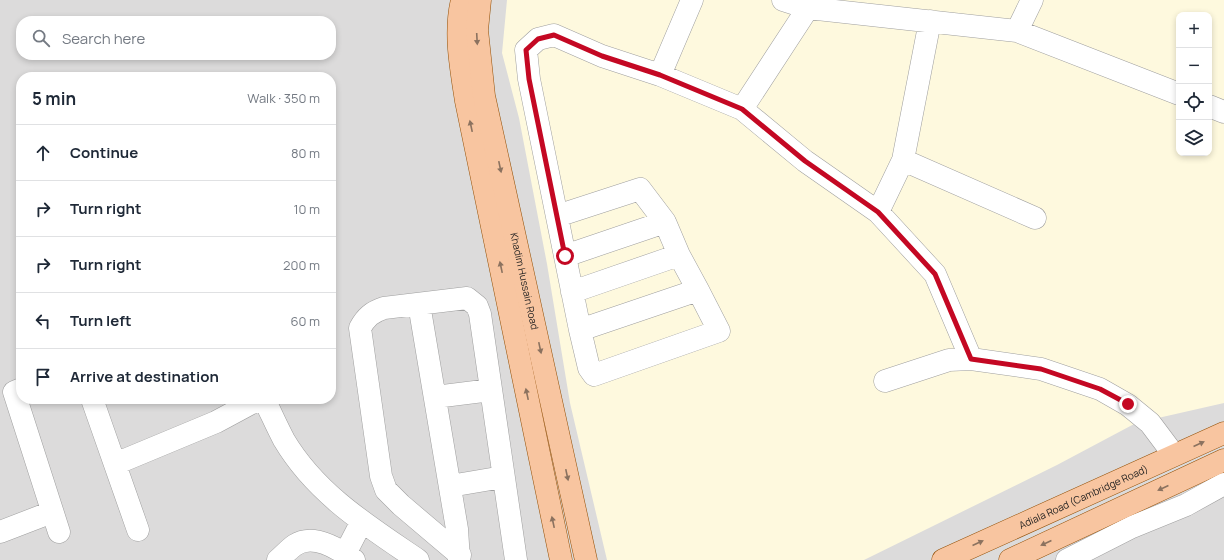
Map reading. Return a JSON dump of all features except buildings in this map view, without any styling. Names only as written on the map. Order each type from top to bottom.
[{"type":"main road","name":"Khadim Hussain Road","points":[[462,0],[459,36],[460,61],[466,101],[561,560]]},
{"type":"main road","name":"Khadim Hussain Road","points":[[480,0],[477,30],[484,96],[586,560]]},
{"type":"main road","name":"Adiala Road (Cambridge Road)","points":[[943,560],[1224,433]]},
{"type":"main road","points":[[1010,560],[1224,460]]},
{"type":"street","points":[[660,75],[692,0]]},
{"type":"street","points":[[783,0],[808,8],[1017,31],[1176,93]]},
{"type":"street","points":[[1017,31],[1032,0]]},
{"type":"street","points":[[742,109],[808,8]]},
{"type":"street","points":[[878,212],[902,160],[930,21]]},
{"type":"street","points":[[557,216],[640,189],[665,222],[679,255],[719,331],[594,375],[589,368],[572,292],[529,79],[526,50],[538,39],[554,35],[602,56],[660,75],[742,109],[805,161],[878,212],[935,274],[971,359]]},
{"type":"street","points":[[1212,107],[1224,112]]},
{"type":"street","points":[[902,160],[1036,218]]},
{"type":"street","points":[[565,256],[665,222]]},
{"type":"street","points":[[572,292],[679,255]]},
{"type":"street","points":[[580,330],[698,290]]},
{"type":"street","points":[[460,558],[386,490],[381,476],[360,328],[365,319],[375,311],[467,298],[477,306],[480,314],[516,560]]},
{"type":"street","points":[[419,304],[450,486],[460,558]]},
{"type":"street","points":[[885,381],[949,360],[971,359],[1041,369],[1100,389],[1128,404],[1150,423],[1174,455]]},
{"type":"street","points":[[435,398],[490,390]]},
{"type":"street","points":[[18,404],[52,512],[60,532]]},
{"type":"street","points":[[94,404],[138,530]]},
{"type":"street","points":[[115,464],[216,422],[250,404]]},
{"type":"street","points":[[266,404],[284,440],[307,472],[329,495],[362,521],[418,560]]},
{"type":"street","points":[[450,486],[503,477]]},
{"type":"street","points":[[1067,560],[1132,527],[1186,505],[1224,484]]},
{"type":"street","points":[[0,532],[52,512]]},
{"type":"street","points":[[278,560],[296,544],[311,540],[320,542],[349,557],[362,521]]},
{"type":"shaded area","points":[[0,0],[1224,0],[1224,560],[0,560]]},
{"type":"shaded area","points":[[507,0],[1224,0],[1224,403],[1136,423],[1057,465],[864,560],[607,560],[570,403],[547,264],[519,118],[502,53]]},
{"type":"route","points":[[565,256],[529,79],[526,50],[538,39],[554,35],[602,56],[660,75],[742,109],[805,161],[878,212],[935,274],[971,359],[1041,369],[1100,389],[1128,404]]}]
